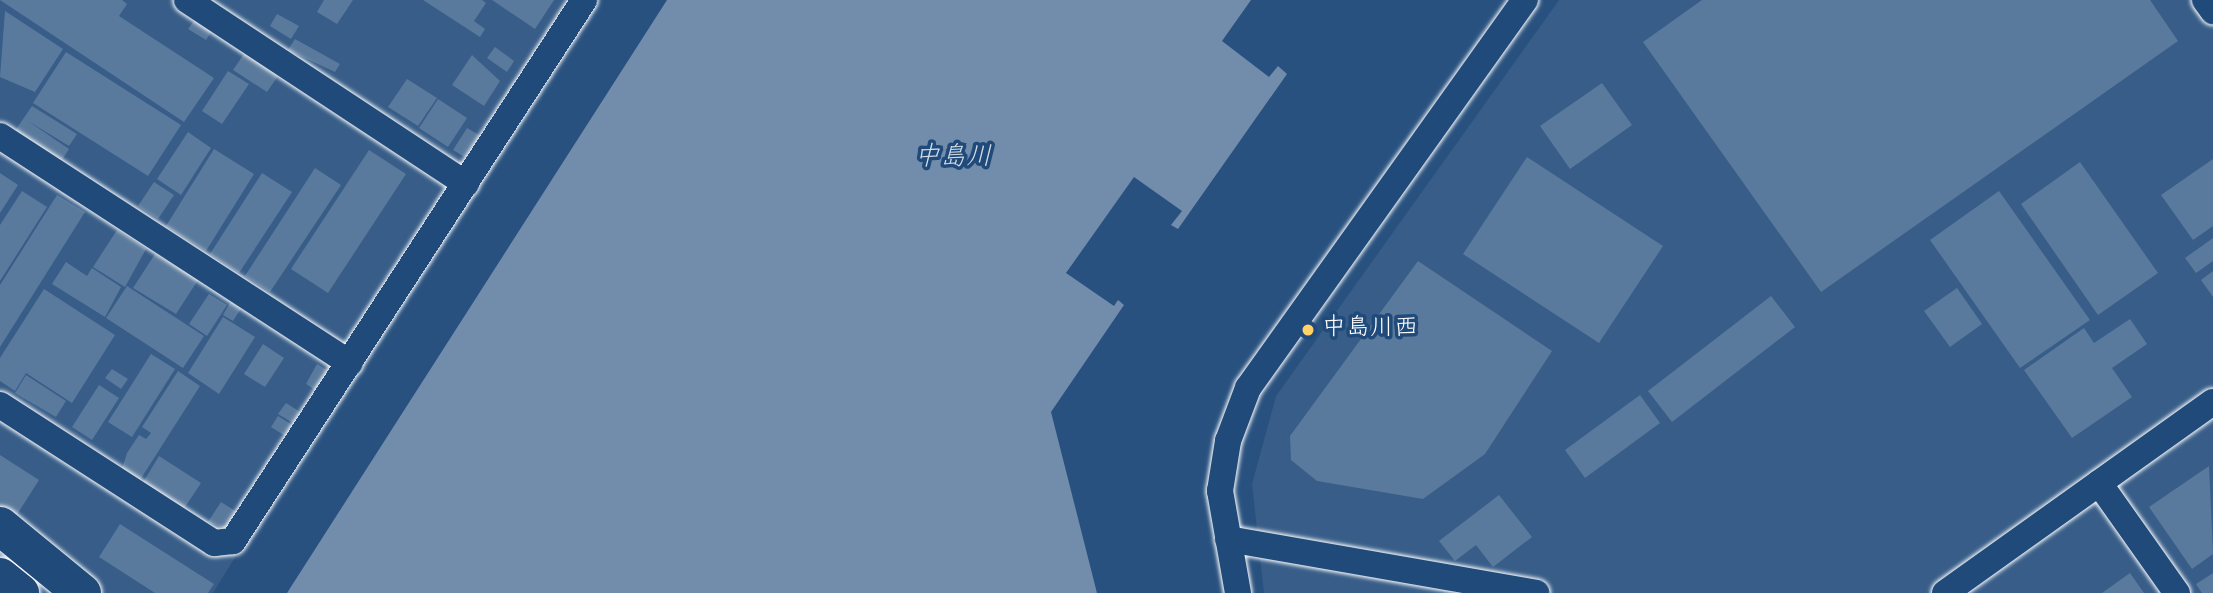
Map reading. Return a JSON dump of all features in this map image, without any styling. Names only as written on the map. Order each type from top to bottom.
[{"type":"highway","points":[[0,526],[82,593]]},
{"type":"highway","points":[[0,576],[20,593]]},
{"type":"street","points":[[187,0],[466,184]]},
{"type":"street","points":[[0,404],[214,543],[233,541],[584,0]]},
{"type":"street","points":[[1238,593],[1228,539],[1222,470],[1248,388],[1525,0]]},
{"type":"street","points":[[2205,0],[2213,11]]},
{"type":"street","points":[[0,136],[350,363]]},
{"type":"street","points":[[1945,593],[2213,402]]},
{"type":"street","points":[[2099,483],[2177,593]]},
{"type":"street","points":[[1228,539],[1536,593]]},
{"type":"shaded area","points":[[0,0],[579,0],[213,593],[0,593]]},
{"type":"shaded area","points":[[1559,0],[2213,0],[2213,593],[1264,593],[1252,484],[1276,396]]},
{"type":"water","name":"中島川","points":[[667,0],[1251,0],[1222,41],[1269,77],[1278,66],[1287,74],[1178,229],[1171,225],[1182,211],[1134,177],[1066,273],[1114,306],[1118,300],[1124,305],[1051,412],[1097,593],[287,593]]},
{"type":"building","points":[[0,0],[122,0],[127,4],[119,16],[214,78],[184,122]]},
{"type":"building","points":[[324,0],[353,0],[337,24],[317,12]]},
{"type":"building","points":[[423,0],[482,0],[486,3],[474,21],[485,29],[480,37]]},
{"type":"building","points":[[492,0],[554,0],[535,29]]},
{"type":"building","points":[[1702,0],[2150,0],[2178,41],[1821,292],[1643,42]]},
{"type":"building","points":[[5,11],[63,49],[35,92],[0,77]]},
{"type":"building","points":[[277,14],[299,26],[291,39],[270,26]]},
{"type":"building","points":[[196,18],[213,29],[206,40],[188,29]]},
{"type":"building","points":[[295,39],[340,64],[335,72],[288,50]]},
{"type":"building","points":[[495,47],[514,61],[507,72],[487,58]]},
{"type":"building","points":[[246,51],[280,73],[267,92],[233,70]]},
{"type":"building","points":[[66,52],[181,125],[148,176],[33,103]]},
{"type":"building","points":[[472,55],[500,81],[484,106],[452,85]]},
{"type":"building","points":[[228,71],[249,84],[222,124],[202,111]]},
{"type":"building","points":[[407,79],[437,98],[418,126],[388,107]]},
{"type":"building","points":[[1602,83],[1632,125],[1570,169],[1540,126]]},
{"type":"building","points":[[438,99],[467,118],[448,147],[419,128]]},
{"type":"building","points":[[32,106],[77,134],[69,146],[28,121],[69,149],[60,163],[15,131]]},
{"type":"building","points":[[467,128],[481,136],[466,158],[453,150]]},
{"type":"building","points":[[188,132],[211,148],[181,195],[157,179]]},
{"type":"building","points":[[214,149],[254,174],[206,251],[166,226]]},
{"type":"building","points":[[369,150],[406,174],[328,293],[291,269]]},
{"type":"building","points":[[1527,157],[1663,246],[1599,343],[1463,254]]},
{"type":"building","points":[[2213,159],[2213,226],[2193,240],[2161,195]]},
{"type":"building","points":[[2080,162],[2158,273],[2098,315],[2021,204]]},
{"type":"building","points":[[315,168],[341,185],[270,292],[245,276]]},
{"type":"building","points":[[0,173],[18,185],[0,213]]},
{"type":"building","points":[[262,173],[292,192],[239,273],[210,254]]},
{"type":"building","points":[[154,182],[174,195],[158,219],[138,206]]},
{"type":"building","points":[[22,191],[47,207],[0,281],[0,225]]},
{"type":"building","points":[[1999,191],[2090,320],[2020,368],[1930,240]]},
{"type":"building","points":[[57,195],[85,212],[0,347],[0,285]]},
{"type":"building","points":[[117,230],[146,249],[125,287],[93,267]]},
{"type":"building","points":[[2213,238],[2213,261],[2196,273],[2185,258]]},
{"type":"building","points":[[155,254],[198,280],[176,314],[133,288]]},
{"type":"building","points":[[1418,261],[1552,351],[1485,454],[1423,499],[1317,481],[1291,460],[1290,436]]},
{"type":"building","points":[[66,262],[87,276],[92,268],[121,287],[105,317],[52,284]]},
{"type":"building","points":[[2213,271],[2213,297],[2201,280]]},
{"type":"building","points":[[127,286],[204,336],[183,368],[106,318]]},
{"type":"building","points":[[1957,288],[1982,324],[1950,347],[1924,311]]},
{"type":"building","points":[[44,289],[115,335],[72,403],[26,373],[15,391],[0,381],[0,358]]},
{"type":"building","points":[[209,294],[227,305],[207,336],[189,324]]},
{"type":"building","points":[[1771,296],[1795,327],[1672,422],[1648,391]]},
{"type":"building","points":[[231,301],[242,307],[233,321],[223,315]]},
{"type":"building","points":[[223,317],[255,337],[219,394],[188,373]]},
{"type":"building","points":[[2130,319],[2147,344],[2112,368],[2132,397],[2072,438],[2024,370],[2084,328],[2094,343]]},
{"type":"building","points":[[263,344],[284,358],[265,387],[244,374]]},
{"type":"building","points":[[151,354],[175,369],[132,437],[108,422]]},
{"type":"building","points":[[317,364],[330,372],[318,392],[306,384]]},
{"type":"building","points":[[112,369],[128,379],[121,389],[105,378]]},
{"type":"building","points":[[178,371],[200,386],[140,480],[122,469],[127,453],[139,435],[146,439],[151,433],[142,427]]},
{"type":"building","points":[[26,375],[66,401],[56,417],[15,393]]},
{"type":"building","points":[[99,385],[119,398],[92,440],[72,427]]},
{"type":"building","points":[[1640,395],[1660,423],[1585,478],[1565,450]]},
{"type":"building","points":[[286,403],[305,415],[298,426],[278,414]]},
{"type":"building","points":[[278,416],[297,428],[290,439],[271,427]]},
{"type":"building","points":[[0,455],[39,480],[4,535],[43,560],[21,593],[0,593]]},
{"type":"building","points":[[159,456],[201,483],[183,510],[142,484]]},
{"type":"building","points":[[2209,466],[2213,554],[2192,569],[2149,507]]},
{"type":"building","points":[[1499,495],[1532,537],[1493,567],[1476,545],[1455,561],[1439,541]]},
{"type":"building","points":[[221,502],[240,514],[229,530],[208,522]]},
{"type":"building","points":[[120,524],[214,584],[208,593],[155,593],[99,557]]},
{"type":"building","points":[[2130,573],[2144,593],[2102,593]]},
{"type":"building","points":[[2213,573],[2213,593],[2202,593],[2196,584]]},
{"type":"place","name":"中島川西","points":[[1308,330]]}]
